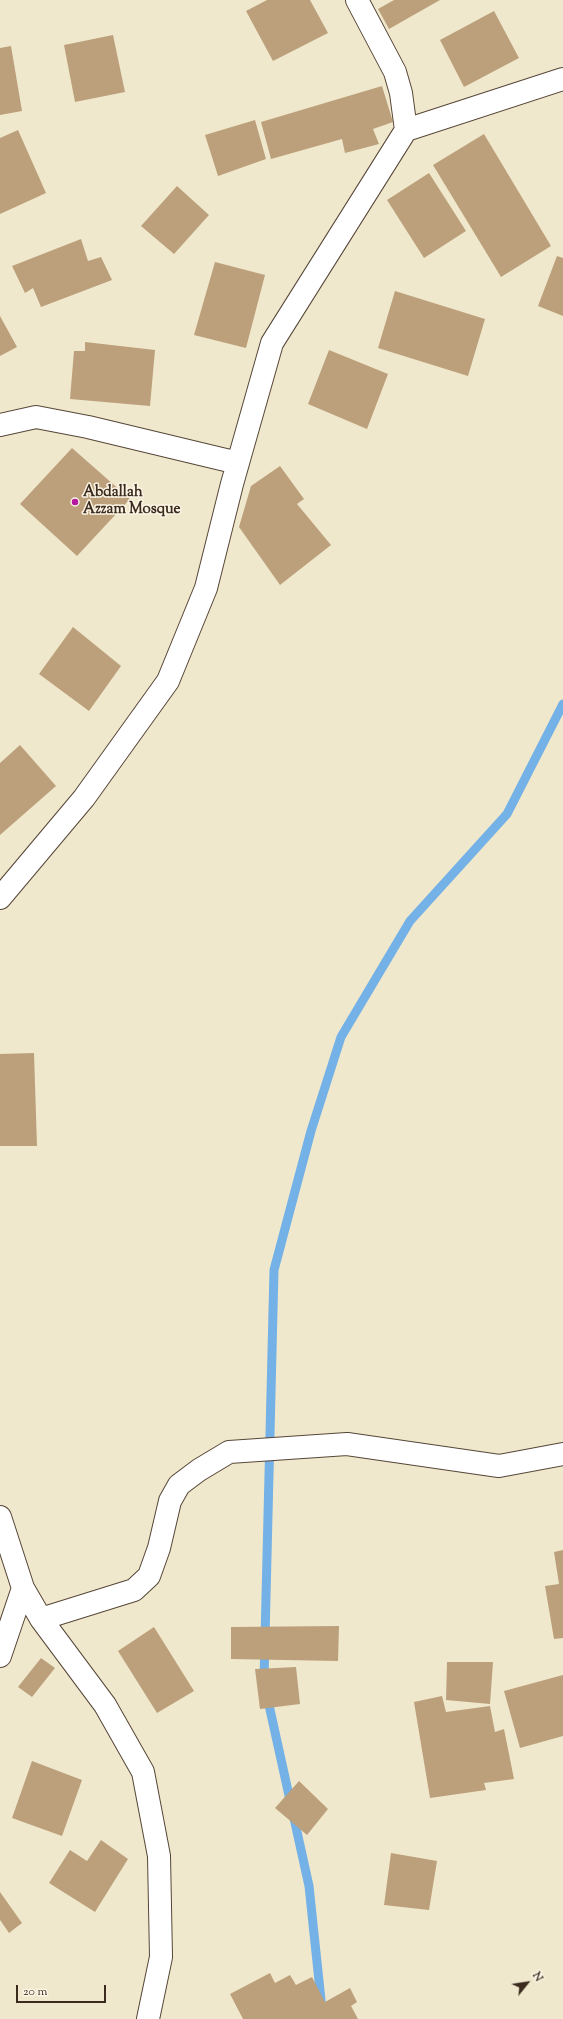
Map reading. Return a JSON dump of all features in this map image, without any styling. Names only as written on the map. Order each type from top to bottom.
[{"type":"street","points":[[357,0],[395,72],[401,93],[406,130]]},
{"type":"street","points":[[0,898],[84,798],[168,681],[206,588],[238,463],[272,343],[406,130],[563,79]]},
{"type":"street","points":[[0,425],[36,417],[88,427],[238,463]]},
{"type":"street","points":[[41,1619],[134,1590],[149,1576],[159,1548],[170,1501],[179,1485],[199,1470],[229,1452],[347,1444],[499,1466],[563,1454]]},
{"type":"street","points":[[0,1517],[23,1588],[41,1619],[105,1705],[143,1772],[159,1856],[160,1872],[161,1957],[148,2019]]},
{"type":"street","points":[[0,1656],[23,1588]]},
{"type":"building","points":[[267,0],[310,0],[328,33],[273,61],[246,11]]},
{"type":"building","points":[[394,0],[440,0],[389,29],[378,9]]},
{"type":"building","points":[[494,11],[519,58],[464,87],[440,40]]},
{"type":"building","points":[[113,35],[125,92],[75,102],[64,45]]},
{"type":"building","points":[[11,46],[22,111],[0,115],[0,48]]},
{"type":"building","points":[[382,86],[393,122],[373,129],[379,144],[345,153],[342,139],[271,159],[261,122]]},
{"type":"building","points":[[255,120],[266,159],[218,176],[205,135]]},
{"type":"building","points":[[18,130],[46,193],[0,214],[0,138]]},
{"type":"building","points":[[484,134],[551,246],[501,277],[433,165]]},
{"type":"building","points":[[429,173],[466,231],[424,258],[387,200]]},
{"type":"building","points":[[177,186],[209,215],[174,254],[141,226]]},
{"type":"building","points":[[81,239],[88,261],[101,257],[112,280],[41,307],[33,288],[25,293],[12,266]]},
{"type":"building","points":[[557,256],[563,258],[563,316],[538,306]]},
{"type":"building","points":[[215,262],[265,275],[246,348],[194,335]]},
{"type":"building","points":[[395,291],[485,319],[468,376],[378,348]]},
{"type":"building","points":[[0,316],[17,347],[0,356]]},
{"type":"building","points":[[85,342],[155,350],[150,406],[70,399],[74,351],[85,351]]},
{"type":"building","points":[[329,350],[388,374],[367,429],[308,404]]},
{"type":"building","name":"Abdallah Azzam Mosque","points":[[72,448],[130,499],[77,556],[20,504]]},
{"type":"building","points":[[280,466],[304,499],[297,504],[331,545],[280,585],[239,527],[251,486]]},
{"type":"building","points":[[73,627],[121,666],[89,711],[39,674]]},
{"type":"building","points":[[20,745],[56,786],[0,835],[0,763]]},
{"type":"building","points":[[34,1053],[37,1146],[0,1146],[0,1054]]},
{"type":"building","points":[[563,1550],[563,1638],[554,1639],[545,1586],[559,1584],[554,1552]]},
{"type":"building","points":[[339,1626],[338,1661],[231,1659],[231,1627]]},
{"type":"building","points":[[154,1627],[194,1691],[157,1713],[118,1651]]},
{"type":"building","points":[[41,1658],[55,1668],[32,1697],[18,1687]]},
{"type":"building","points":[[447,1662],[493,1662],[490,1704],[446,1700]]},
{"type":"building","points":[[296,1667],[300,1704],[260,1709],[255,1669]]},
{"type":"building","points":[[563,1675],[563,1736],[520,1748],[504,1691]]},
{"type":"building","points":[[442,1696],[446,1712],[490,1706],[495,1732],[504,1729],[514,1779],[484,1783],[486,1790],[430,1798],[414,1702]]},
{"type":"building","points":[[32,1761],[82,1780],[62,1836],[12,1818]]},
{"type":"building","points":[[299,1781],[328,1809],[307,1835],[275,1808]]},
{"type":"building","points":[[101,1840],[128,1859],[95,1912],[49,1883],[70,1850],[87,1861]]},
{"type":"building","points":[[391,1853],[437,1861],[429,1910],[384,1905]]},
{"type":"building","points":[[0,1892],[22,1923],[9,1933],[0,1920]]},
{"type":"building","points":[[270,1973],[275,1983],[290,1975],[296,1985],[312,1977],[325,2002],[350,1988],[357,2002],[351,2006],[358,2019],[243,2019],[230,1994]]},
{"type":"waterway","points":[[264,1679],[274,1270],[311,1131],[341,1037],[410,921],[507,814],[563,704]]},
{"type":"waterway","points":[[267,1696],[309,1886],[323,2019]]},
{"type":"place","name":"Abdallah Azzam Mosque","points":[[75,502]]}]
